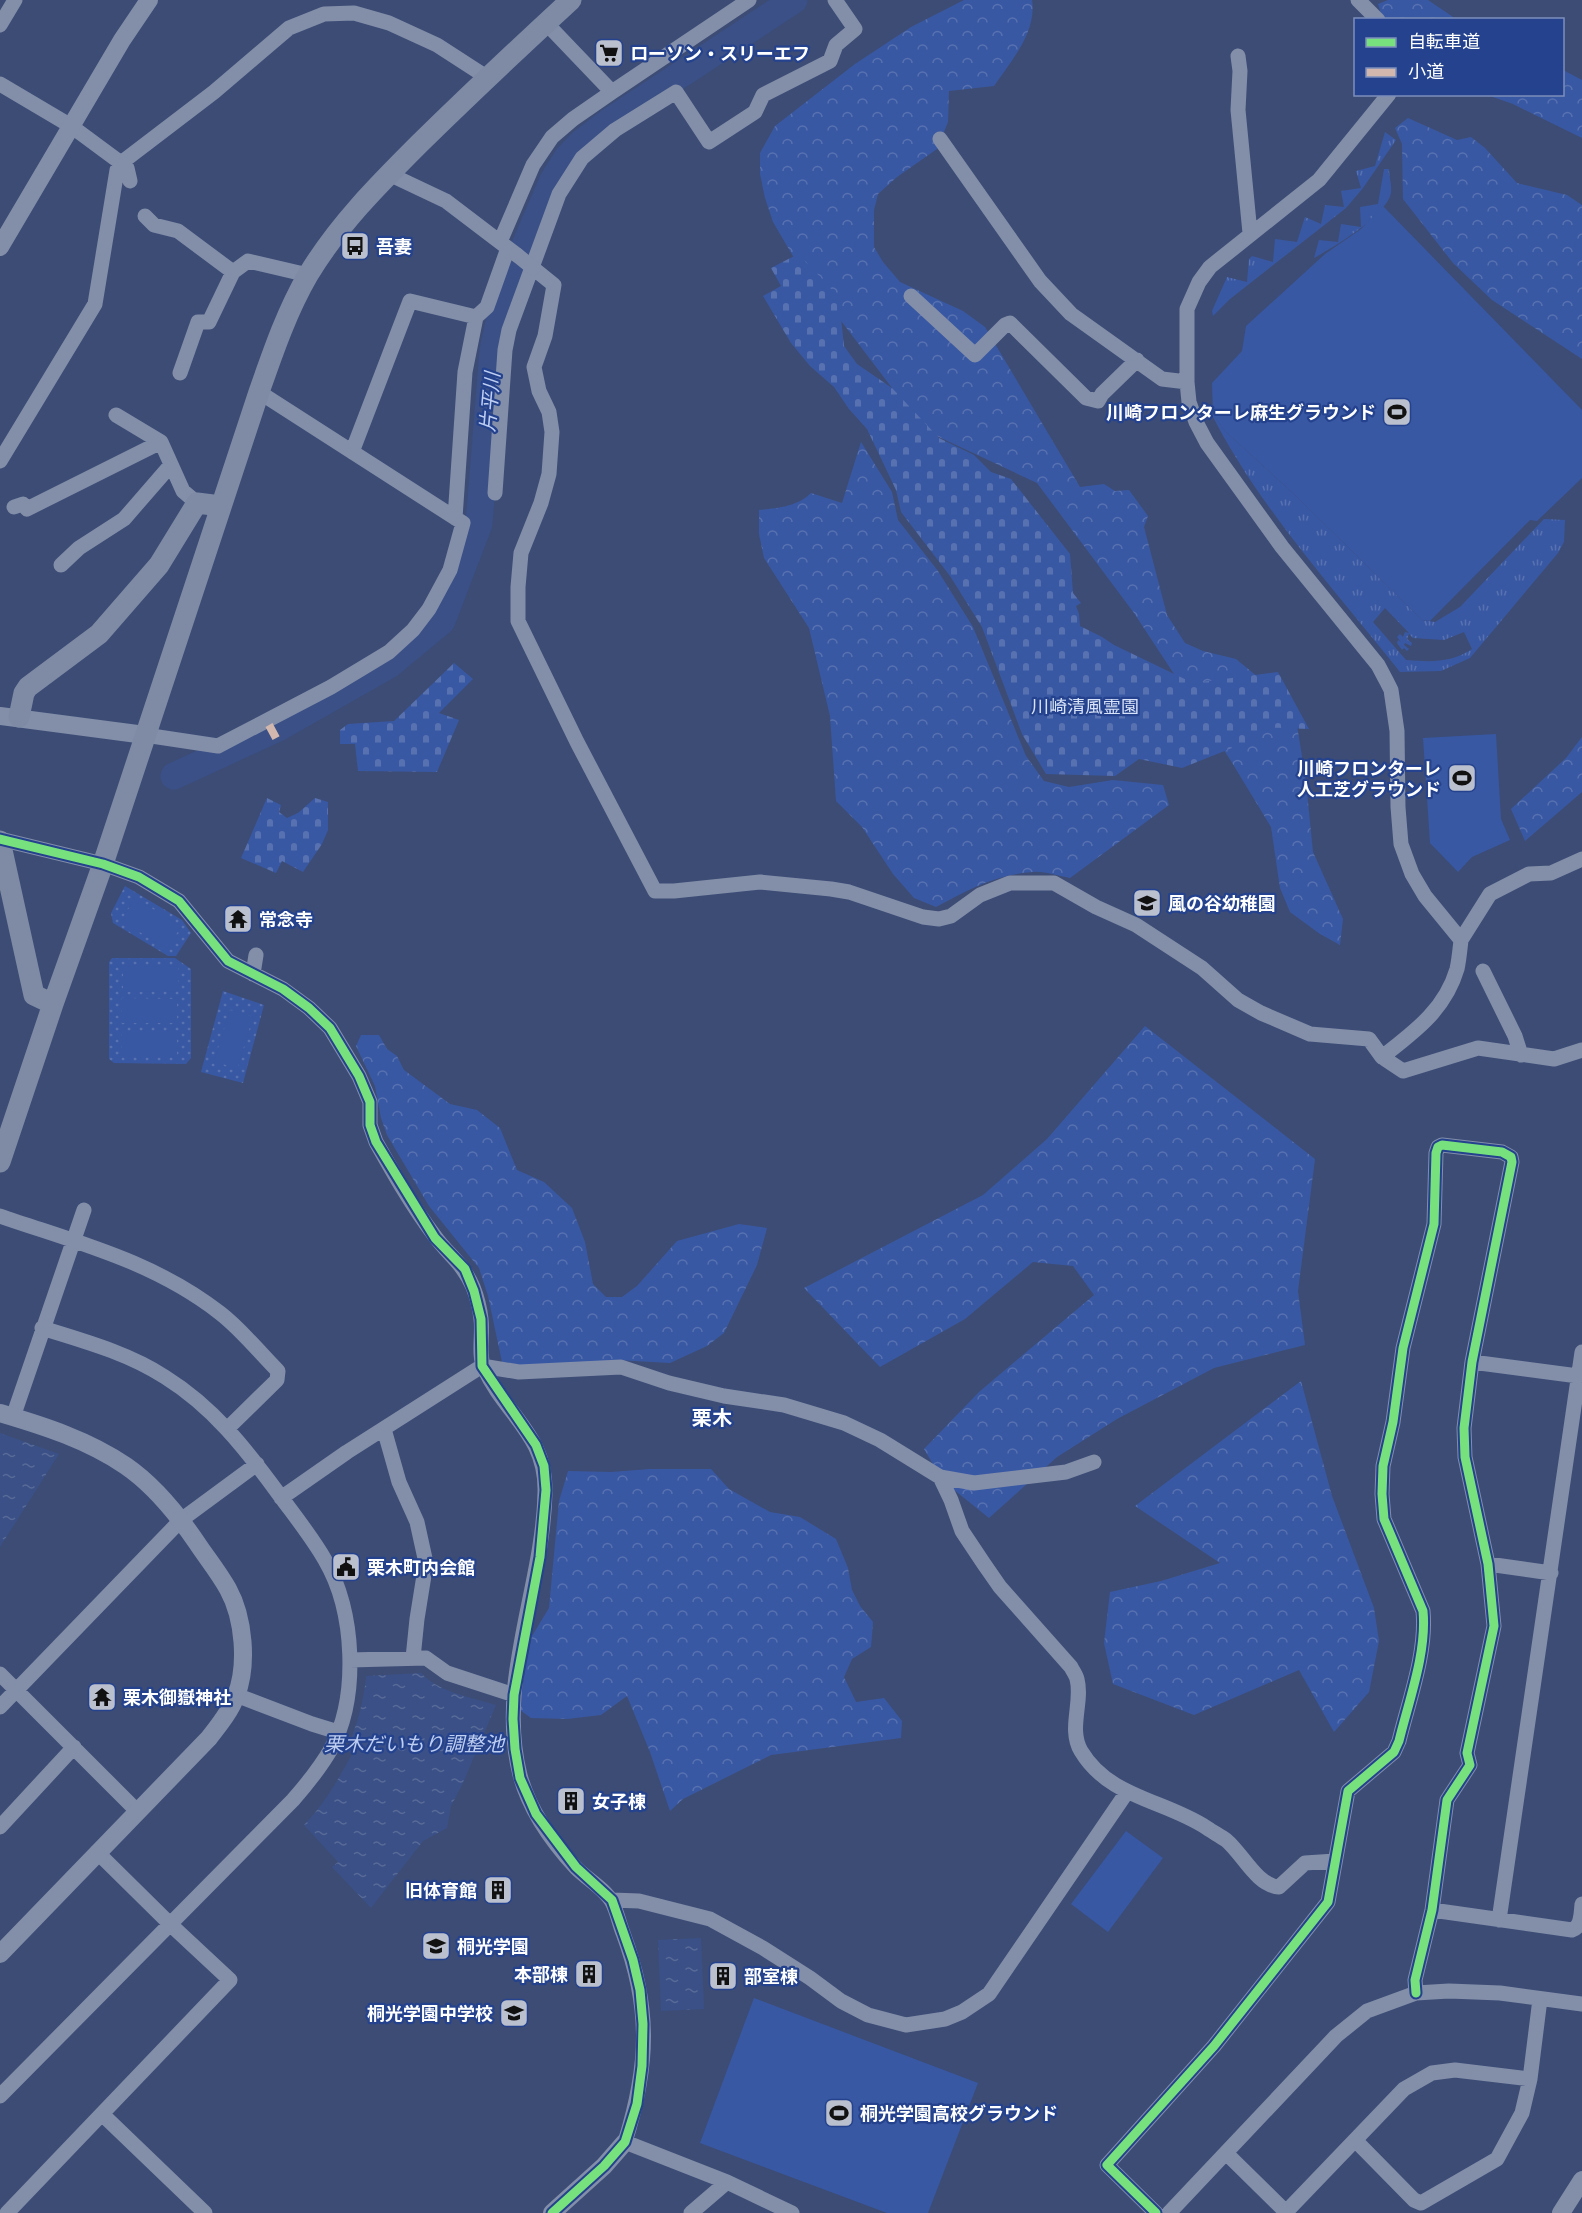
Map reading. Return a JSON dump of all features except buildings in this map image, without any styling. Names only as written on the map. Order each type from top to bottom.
[{"type":"main road","points":[[0,1162],[103,864],[278,337],[308,275],[360,203],[571,0]]},
{"type":"main road","points":[[10,716],[28,687],[99,634],[159,565],[197,503],[221,506]]},
{"type":"main road","points":[[0,840],[34,995],[53,1004]]},
{"type":"street","points":[[0,25],[15,0]]},
{"type":"street","points":[[0,247],[122,40],[149,0]]},
{"type":"street","points":[[455,518],[465,372],[476,316],[486,307],[509,248],[533,165],[552,137],[573,119],[749,0]]},
{"type":"street","points":[[495,493],[501,380],[509,330],[548,222],[568,176],[582,158],[615,130],[676,92],[709,142],[731,129],[755,112],[763,95],[830,61],[836,45],[855,29],[835,0]]},
{"type":"street","points":[[1358,0],[1376,18]]},
{"type":"street","points":[[0,461],[96,304],[117,170],[121,163],[214,92],[289,28],[324,7],[354,13],[389,23],[437,45],[488,78]]},
{"type":"street","points":[[546,23],[612,92]]},
{"type":"street","points":[[1238,56],[1240,71],[1238,110],[1250,233]]},
{"type":"street","points":[[0,84],[71,126],[121,163],[127,168],[130,181]]},
{"type":"street","points":[[1387,96],[1319,180],[1250,233],[1210,267],[1198,282],[1187,309],[1186,382],[1196,422],[1207,443],[1282,547],[1378,665],[1391,690],[1397,731],[1401,844],[1412,874],[1425,896],[1461,940]]},
{"type":"street","points":[[940,139],[1040,280],[1071,314],[1162,379],[1186,382]]},
{"type":"street","points":[[389,174],[446,201],[554,285],[545,336],[534,367],[539,391],[549,412],[552,432],[549,474],[541,503],[521,553],[518,621],[655,891],[760,882],[849,892],[923,917],[939,919],[951,916],[980,895],[1010,883],[1054,883],[1096,907],[1136,925],[1202,968],[1238,1000],[1261,1014],[1310,1034],[1369,1039],[1382,1057],[1402,1071],[1478,1048],[1554,1059],[1582,1050]]},
{"type":"street","points":[[145,216],[153,225],[178,231],[233,272]]},
{"type":"street","points":[[180,373],[198,321],[209,322],[233,272],[248,261],[308,275]]},
{"type":"street","points":[[911,296],[975,355],[1005,325],[1010,324],[1086,398],[1098,401],[1102,394],[1137,360]]},
{"type":"street","points":[[352,452],[410,301],[476,316]]},
{"type":"street","points":[[10,716],[218,746],[331,687],[389,652],[413,630],[429,609],[450,570],[463,523],[259,392]]},
{"type":"street","points":[[116,416],[161,442],[170,466],[183,490],[197,503]]},
{"type":"street","points":[[14,507],[23,504],[27,509],[161,442]]},
{"type":"street","points":[[61,565],[79,548],[124,519],[170,466]]},
{"type":"street","points":[[0,840],[103,864],[139,878],[179,901],[228,962],[283,989],[309,1008],[330,1028],[359,1076],[370,1102],[370,1125],[376,1142],[435,1238],[465,1269],[481,1318],[482,1366],[536,1445],[544,1466],[546,1490],[540,1557],[522,1641],[514,1695],[515,1749],[520,1778],[536,1814],[576,1867],[612,1900],[633,1960],[640,1990],[644,2024],[637,2104],[625,2142],[604,2166],[552,2213]]},
{"type":"street","points":[[1382,1057],[1419,1029],[1438,1009],[1457,968],[1461,940],[1490,894],[1529,874],[1551,873],[1582,859]]},
{"type":"street","points":[[253,974],[256,955]]},
{"type":"street","points":[[1483,971],[1515,1036],[1521,1055]]},
{"type":"street","points":[[1156,2213],[1107,2165],[1214,2046],[1328,1902],[1348,1791],[1394,1752],[1399,1741],[1425,1632],[1423,1611],[1384,1519],[1383,1466],[1393,1422],[1403,1348],[1434,1224],[1436,1153],[1438,1147],[1442,1145],[1502,1152],[1512,1157],[1472,1362],[1464,1428],[1465,1457],[1488,1564],[1494,1626],[1467,1753],[1470,1765],[1447,1800],[1432,1910],[1415,1980],[1416,1993]]},
{"type":"street","points":[[0,1954],[209,1738],[224,1718],[236,1695],[243,1643],[236,1607],[228,1590],[181,1520],[155,1490],[127,1467],[97,1449],[7,1415],[42,1328],[84,1210]]},
{"type":"street","points":[[0,1216],[115,1255],[158,1273],[222,1314],[278,1371],[278,1380],[228,1428]]},
{"type":"street","points":[[0,2096],[293,1800],[332,1748],[344,1713],[349,1686],[350,1660],[344,1610],[338,1588],[326,1561],[257,1464],[228,1428],[164,1376],[104,1348],[42,1328]]},
{"type":"street","points":[[1499,1920],[1582,1352]]},
{"type":"street","points":[[1472,1362],[1578,1376]]},
{"type":"street","points":[[281,1498],[347,1452],[482,1366],[519,1372],[621,1367],[669,1383],[784,1405],[844,1423],[871,1436],[940,1477],[974,1483],[1066,1472],[1094,1462]]},
{"type":"street","points":[[384,1429],[399,1482],[417,1522],[426,1563],[413,1658]]},
{"type":"street","points":[[0,1707],[181,1520],[257,1464]]},
{"type":"street","points":[[940,1477],[962,1531],[984,1564],[1000,1587],[1071,1667],[1077,1679],[1075,1726],[1079,1749],[1092,1767],[1107,1781],[1127,1792],[1204,1826],[1227,1841],[1267,1884],[1273,1887],[1280,1887],[1305,1863],[1335,1861]]},
{"type":"street","points":[[1488,1564],[1551,1573]]},
{"type":"street","points":[[350,1660],[426,1658],[447,1674],[514,1695]]},
{"type":"street","points":[[0,1674],[137,1811]]},
{"type":"street","points":[[236,1695],[338,1732]]},
{"type":"street","points":[[0,1827],[74,1747]]},
{"type":"street","points":[[612,1900],[639,1900],[710,1919],[763,1948],[841,2001],[868,2014],[906,2025],[945,2019],[976,2005],[989,1994],[1127,1792]]},
{"type":"street","points":[[7,2213],[230,1980],[97,1852]]},
{"type":"street","points":[[1432,1910],[1572,1930],[1579,1924],[1582,1904]]},
{"type":"street","points":[[1168,2213],[1336,2036],[1367,2011],[1416,1993],[1460,1991],[1500,1993],[1582,2004]]},
{"type":"street","points":[[1355,2140],[1414,2200],[1421,2203],[1497,2159],[1522,2113],[1530,2079],[1540,1999]]},
{"type":"street","points":[[1226,2153],[1285,2212],[1404,2089],[1432,2073],[1455,2070],[1530,2079]]},
{"type":"street","points":[[102,2114],[206,2213]]},
{"type":"street","points":[[625,2142],[727,2182],[792,2213]]},
{"type":"street","points":[[1561,2213],[1582,2180]]},
{"type":"street","points":[[691,2213],[727,2182]]},
{"type":"green space","points":[[964,0],[1032,0],[1031,23],[1027,35],[994,86],[949,91],[948,122],[937,149],[897,177],[878,194],[874,210],[874,247],[900,282],[963,311],[985,327],[1080,487],[1104,484],[1115,491],[1129,490],[1148,516],[1144,527],[1167,615],[1185,643],[1203,651],[1236,659],[1264,682],[1297,725],[1306,782],[1313,852],[1343,919],[1340,945],[1320,934],[1290,912],[1280,888],[1271,827],[1231,761],[1134,613],[1037,483],[924,430],[797,263],[773,222],[760,174],[760,153],[775,126],[855,64],[911,27]]},
{"type":"green space","points":[[1388,0],[1428,0],[1455,18],[1385,18],[1378,4]]},
{"type":"green space","points":[[1564,71],[1582,80],[1582,138],[1513,104],[1490,96],[1564,96]]},
{"type":"green space","points":[[1408,118],[1457,140],[1471,137],[1485,148],[1517,183],[1567,195],[1582,205],[1582,359],[1492,300],[1453,263],[1403,199],[1402,144],[1395,128]]},
{"type":"green space","points":[[1385,132],[1396,140],[1363,188],[1346,208],[1230,299],[1213,316],[1212,311],[1227,277],[1247,282],[1249,259],[1252,256],[1273,262],[1275,239],[1297,242],[1305,217],[1321,224],[1325,205],[1344,207],[1341,191],[1361,188],[1356,171],[1375,166]]},
{"type":"green space","points":[[1384,169],[1389,169],[1391,193],[1380,211],[1358,230],[1314,258],[1319,240],[1338,242],[1341,224],[1361,227],[1360,207],[1378,204]]},
{"type":"green space","name":"川崎フロンターレ麻生グラウンド","points":[[1383,206],[1582,410],[1582,478],[1537,521],[1530,520],[1430,621],[1422,620],[1295,495],[1225,431],[1213,415],[1212,383],[1242,351],[1246,326],[1325,254],[1361,229]]},
{"type":"green space","name":"川崎清風霊園","points":[[798,254],[830,287],[840,309],[844,346],[857,364],[892,388],[939,438],[974,455],[991,472],[1011,479],[1070,554],[1073,593],[1081,603],[1076,606],[1080,626],[1193,683],[1278,672],[1309,729],[1260,727],[1257,738],[1182,768],[1139,759],[1115,776],[1046,774],[1022,734],[982,627],[950,576],[901,512],[896,490],[867,429],[834,387],[810,366],[791,343],[763,296],[781,286],[771,268]]},
{"type":"green space","points":[[1209,409],[1225,431],[1295,495],[1422,620],[1435,622],[1460,607],[1544,519],[1565,520],[1564,542],[1558,553],[1470,658],[1441,671],[1400,672],[1297,545],[1249,478]],"holes":[[[1385,608],[1409,633],[1405,632],[1403,637],[1400,634],[1397,637],[1401,642],[1398,640],[1397,643],[1402,650],[1409,649],[1404,645],[1405,643],[1411,646],[1412,643],[1407,639],[1409,634],[1413,638],[1444,640],[1464,632],[1472,649],[1448,659],[1406,660],[1373,622]]]},
{"type":"green space","points":[[861,442],[892,492],[898,520],[938,571],[973,627],[1026,756],[1044,781],[1069,787],[1113,780],[1163,785],[1169,805],[1070,878],[1038,872],[1020,873],[995,879],[936,907],[914,898],[893,874],[862,827],[836,801],[830,716],[809,628],[764,558],[759,534],[759,510],[793,504],[811,493],[842,503]]},
{"type":"green space","points":[[454,663],[473,679],[439,713],[459,720],[437,772],[358,771],[355,744],[340,744],[340,730],[348,724],[394,721]]},
{"type":"green space","name":"川崎フロンターレ 人工芝グラウンド","points":[[1496,734],[1501,819],[1510,840],[1472,857],[1458,872],[1430,843],[1423,738]]},
{"type":"green space","points":[[1582,737],[1582,792],[1525,841],[1511,809],[1566,758]]},
{"type":"green space","points":[[267,798],[281,805],[279,812],[287,818],[298,813],[315,798],[328,802],[328,830],[322,844],[303,872],[282,861],[276,873],[241,858]]},
{"type":"green space","points":[[125,886],[182,920],[191,933],[176,956],[168,956],[113,923],[111,913]]},
{"type":"green space","points":[[135,898],[181,926],[168,949],[121,921]]},
{"type":"green space","points":[[112,958],[175,958],[191,969],[191,1058],[186,1064],[114,1063],[109,1059],[109,962]]},
{"type":"green space","points":[[178,966],[178,991],[123,992],[123,967]]},
{"type":"green space","points":[[223,991],[264,1005],[243,1083],[201,1072]]},
{"type":"green space","points":[[122,998],[177,999],[177,1023],[122,1023]]},
{"type":"green space","points":[[230,1010],[253,1017],[237,1069],[214,1061]]},
{"type":"green space","points":[[1145,1026],[1315,1159],[1298,1291],[1305,1345],[1214,1368],[1117,1419],[1057,1457],[989,1518],[943,1481],[924,1449],[979,1392],[1094,1295],[1073,1266],[1033,1262],[965,1319],[880,1367],[804,1288],[983,1195],[1047,1139]]},
{"type":"green space","points":[[122,1031],[177,1031],[177,1057],[122,1057]]},
{"type":"green space","points":[[361,1035],[379,1035],[387,1049],[397,1056],[404,1070],[450,1104],[477,1110],[500,1128],[517,1170],[544,1182],[572,1208],[585,1242],[593,1284],[606,1297],[622,1297],[637,1286],[677,1241],[739,1224],[767,1228],[757,1265],[724,1333],[707,1346],[670,1363],[617,1360],[532,1367],[502,1362],[488,1296],[479,1268],[429,1206],[387,1135],[375,1086],[356,1046]]},
{"type":"green space","points":[[1301,1381],[1332,1496],[1374,1608],[1379,1641],[1369,1692],[1334,1732],[1299,1670],[1194,1715],[1113,1684],[1104,1643],[1110,1592],[1161,1581],[1220,1563],[1135,1506]]},
{"type":"green space","points":[[650,1469],[711,1469],[729,1489],[770,1512],[800,1517],[836,1539],[848,1568],[852,1590],[860,1606],[873,1622],[871,1647],[852,1659],[844,1677],[856,1702],[884,1698],[902,1721],[901,1738],[771,1755],[683,1799],[670,1811],[650,1752],[627,1696],[601,1715],[567,1719],[531,1718],[520,1710],[532,1636],[549,1608],[559,1501],[568,1471],[611,1472]]},
{"type":"green space","points":[[1126,1831],[1163,1858],[1108,1932],[1071,1904]]},
{"type":"green space","name":"桐光学園高校グラウンド","points":[[754,1998],[978,2083],[928,2213],[887,2213],[700,2143]]},
{"type":"water","points":[[0,1433],[59,1454],[0,1547]]},
{"type":"water","name":"栗木だいもり調整池","points":[[421,1673],[446,1690],[496,1705],[451,1806],[447,1828],[423,1841],[371,1908],[332,1867],[338,1862],[304,1825],[331,1791],[352,1754],[347,1750],[361,1705],[366,1676]]},
{"type":"water","points":[[701,1938],[704,2009],[661,2011],[658,1940]]},
{"type":"waterway","name":"片平川","points":[[174,776],[278,728],[389,665],[442,621],[479,524],[493,350],[507,287],[553,180],[567,158],[581,143],[610,121],[794,0]]},
{"type":"marked path","points":[[269,725],[277,740]]},
{"type":"cycle path","points":[[0,839],[103,864],[139,877],[179,901],[228,961],[283,989],[309,1008],[330,1028],[359,1076],[370,1102],[370,1125],[376,1142],[435,1238],[465,1269],[474,1291],[481,1319],[482,1366],[536,1445],[544,1466],[546,1490],[540,1557],[514,1695],[515,1749],[520,1778],[536,1814],[576,1867],[612,1900],[633,1960],[640,1990],[643,2024],[642,2066],[637,2104],[625,2142],[604,2166],[552,2213]]},
{"type":"cycle path","points":[[1156,2213],[1107,2165],[1214,2046],[1328,1902],[1348,1791],[1394,1752],[1412,1693],[1420,1659],[1424,1627],[1423,1611],[1384,1519],[1383,1466],[1393,1422],[1403,1348],[1434,1224],[1436,1153],[1438,1147],[1442,1145],[1502,1152],[1511,1157],[1512,1162],[1472,1362],[1464,1428],[1465,1457],[1488,1564],[1494,1626],[1467,1753],[1470,1765],[1447,1800],[1432,1910],[1415,1980],[1416,1993]]},
{"type":"place","name":"ローソン・スリーエフ","points":[[609,53]]},
{"type":"place","name":"吾妻","points":[[355,246]]},
{"type":"place","name":"川崎フロンターレ麻生グラウンド","points":[[1397,412]]},
{"type":"place","name":"川崎フロンターレ 人工芝グラウンド","points":[[1462,778]]},
{"type":"place","name":"風の谷幼稚園","points":[[1147,903]]},
{"type":"place","name":"常念寺","points":[[238,919]]},
{"type":"place","name":"栗木町内会館","points":[[346,1567]]},
{"type":"place","name":"栗木御嶽神社","points":[[102,1697]]},
{"type":"place","name":"女子棟","points":[[571,1801]]},
{"type":"place","name":"旧体育館","points":[[498,1890]]},
{"type":"place","name":"桐光学園","points":[[436,1946]]},
{"type":"place","name":"本部棟","points":[[589,1974]]},
{"type":"place","name":"部室棟","points":[[723,1976]]},
{"type":"place","name":"桐光学園中学校","points":[[514,2013]]},
{"type":"place","name":"桐光学園高校グラウンド","points":[[839,2113]]},
{"type":"district","name":"栗木","points":[[712,1418]]}]
